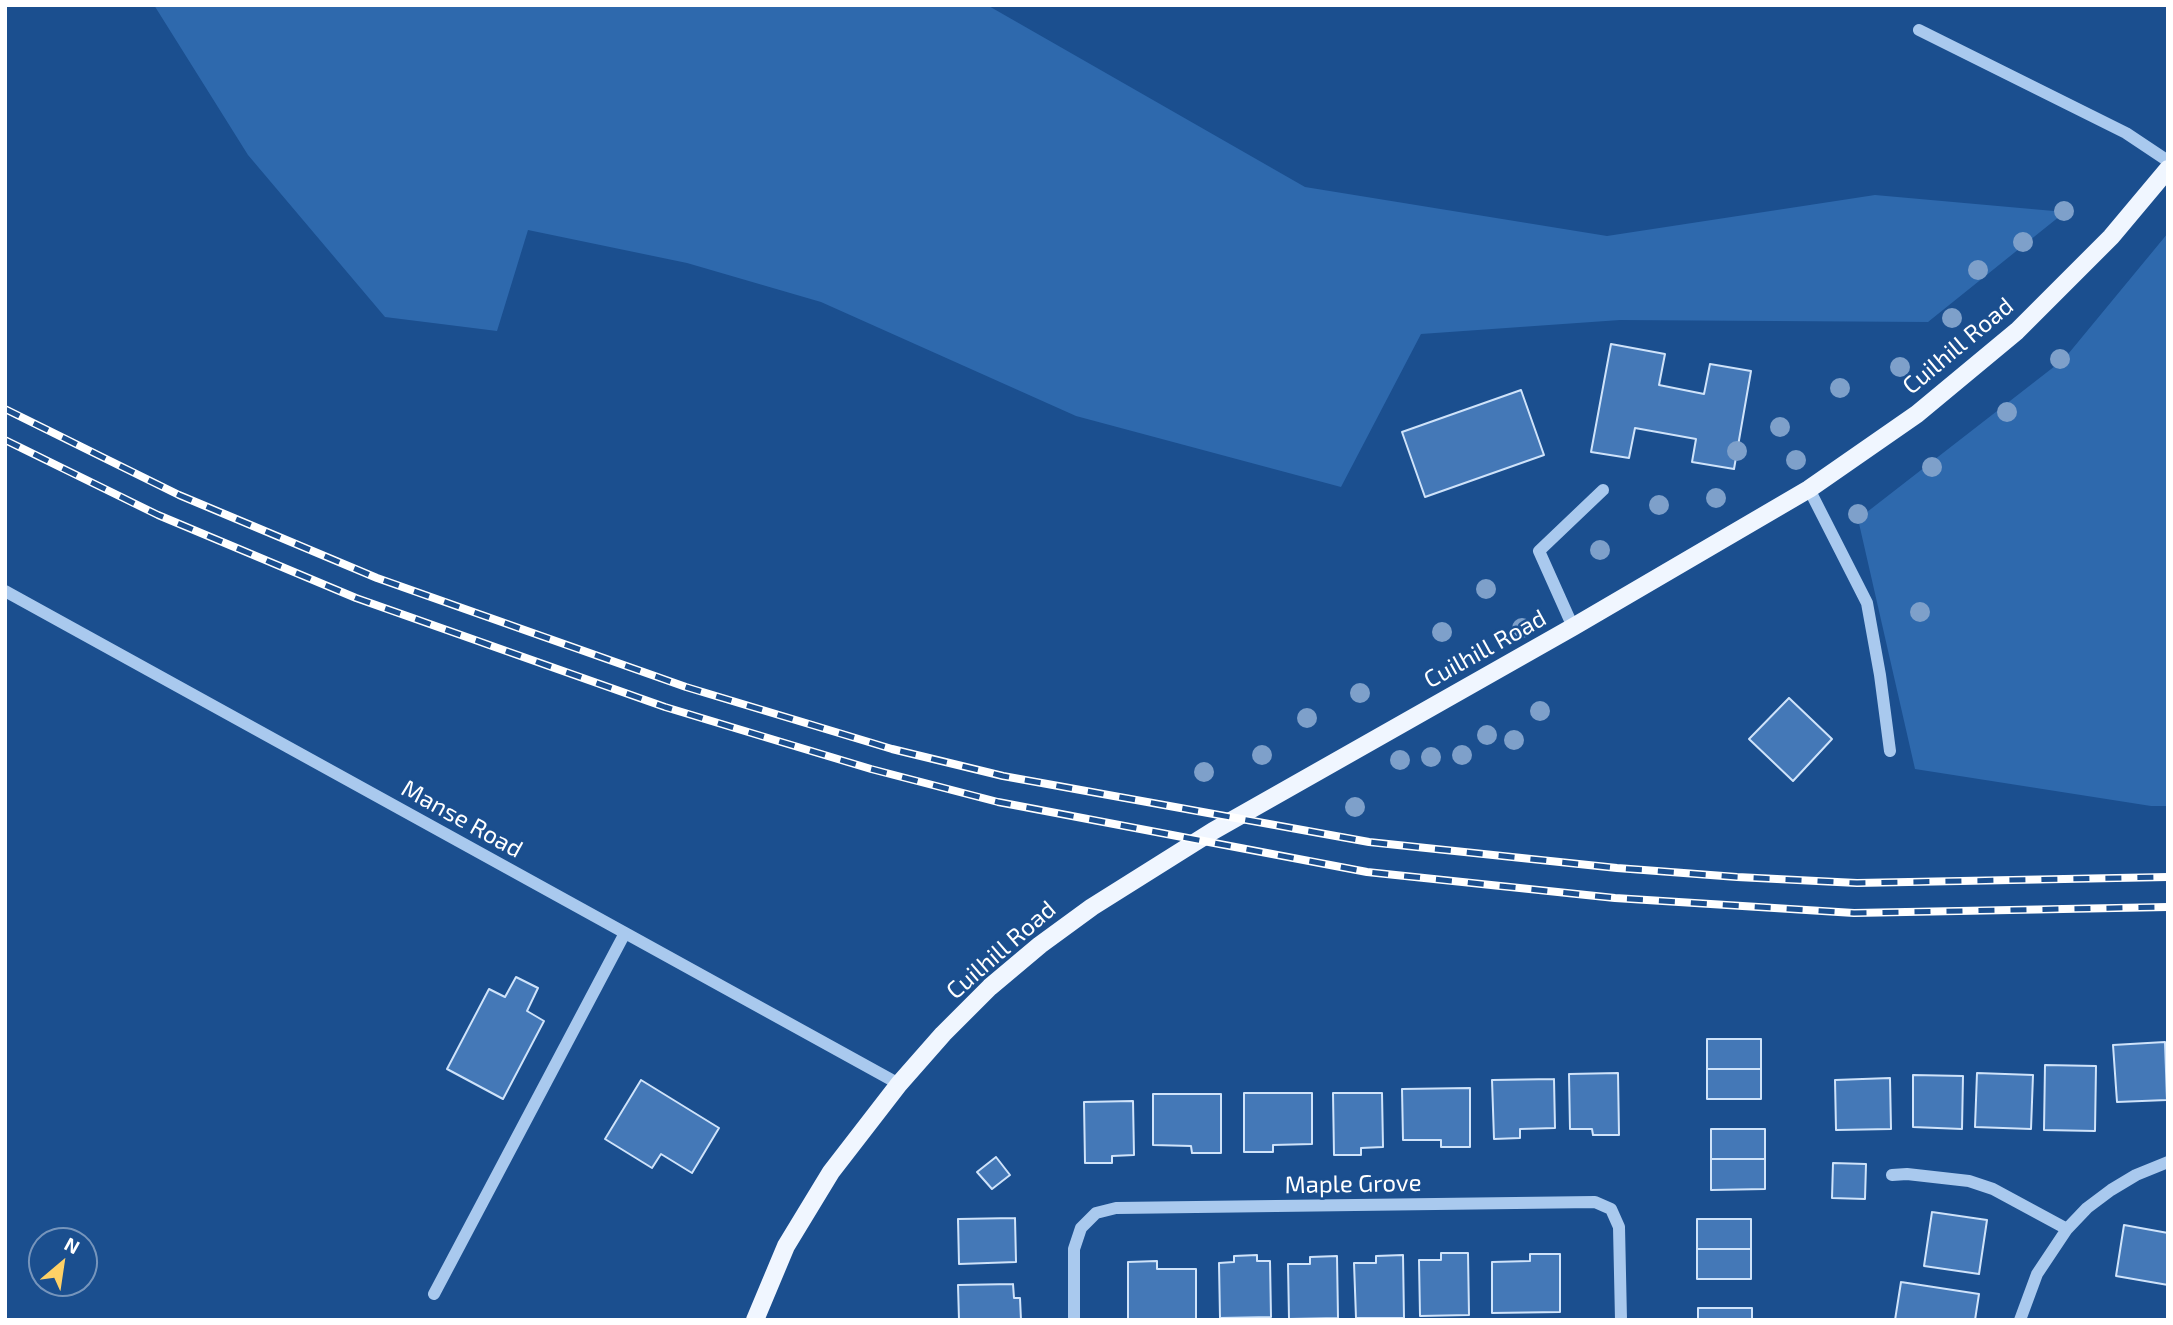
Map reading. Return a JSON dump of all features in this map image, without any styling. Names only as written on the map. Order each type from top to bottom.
[{"type":"main road","name":"Cuilhill Road","points":[[755,1320],[786,1246],[831,1172],[899,1084],[943,1034],[990,987],[1040,945],[1092,906],[1213,831],[1573,627],[1809,489],[1917,414],[2017,331],[2111,237],[2168,169]]},
{"type":"street","points":[[1919,30],[2126,133],[2168,161]]},
{"type":"street","points":[[1809,489],[1867,603],[1890,751]]},
{"type":"street","points":[[1573,627],[1539,551],[1603,490]]},
{"type":"street","name":"Manse Road","points":[[5,591],[899,1084]]},
{"type":"street","points":[[434,1294],[625,933]]},
{"type":"street","points":[[2020,1320],[2037,1274],[2067,1229],[2087,1208],[2111,1190],[2136,1175],[2168,1162]]},
{"type":"street","points":[[1892,1175],[1907,1174],[1969,1181],[1993,1189],[2067,1229]]},
{"type":"street","name":"Maple Grove","points":[[1074,1320],[1074,1249],[1081,1228],[1096,1213],[1116,1208],[1595,1202],[1611,1209],[1619,1227],[1621,1320]]},
{"type":"shaded area","points":[[154,5],[987,5],[1305,187],[1607,236],[1875,195],[2065,212],[1928,322],[1620,320],[1421,334],[1341,487],[1076,416],[821,302],[687,263],[528,230],[497,331],[385,317],[248,155]]},
{"type":"shaded area","points":[[2168,233],[2168,806],[2151,806],[1915,769],[1858,519],[2064,359]]},
{"type":"building","points":[[1611,344],[1665,354],[1659,385],[1704,394],[1710,364],[1751,371],[1734,469],[1692,462],[1696,439],[1635,428],[1629,458],[1591,452]]},
{"type":"building","points":[[1521,390],[1544,455],[1425,497],[1402,432]]},
{"type":"building","points":[[1789,698],[1832,739],[1793,781],[1749,739]]},
{"type":"building","points":[[516,977],[538,988],[527,1011],[544,1021],[503,1099],[447,1069],[489,989],[505,997]]},
{"type":"building","points":[[1707,1039],[1761,1039],[1761,1069],[1707,1069]]},
{"type":"building","points":[[2165,1042],[2167,1100],[2117,1102],[2113,1045]]},
{"type":"building","points":[[2045,1065],[2096,1066],[2095,1131],[2044,1130]]},
{"type":"building","points":[[1707,1069],[1761,1069],[1761,1099],[1707,1099]]},
{"type":"building","points":[[1618,1073],[1619,1135],[1593,1135],[1592,1129],[1570,1129],[1569,1074]]},
{"type":"building","points":[[1977,1073],[2033,1075],[2031,1129],[1975,1127]]},
{"type":"building","points":[[1913,1075],[1963,1076],[1962,1129],[1913,1127]]},
{"type":"building","points":[[1890,1078],[1891,1129],[1836,1130],[1835,1080]]},
{"type":"building","points":[[1554,1079],[1555,1128],[1520,1129],[1520,1138],[1494,1139],[1492,1080]]},
{"type":"building","points":[[641,1080],[719,1128],[692,1173],[661,1154],[652,1168],[605,1139]]},
{"type":"building","points":[[1470,1088],[1470,1147],[1441,1147],[1441,1140],[1403,1140],[1402,1089]]},
{"type":"building","points":[[1244,1093],[1312,1093],[1312,1144],[1273,1145],[1273,1152],[1244,1152]]},
{"type":"building","points":[[1333,1093],[1382,1093],[1383,1147],[1361,1148],[1361,1155],[1334,1155]]},
{"type":"building","points":[[1153,1094],[1221,1094],[1221,1153],[1192,1153],[1191,1146],[1153,1145]]},
{"type":"building","points":[[1133,1101],[1134,1155],[1112,1156],[1112,1163],[1085,1163],[1084,1102]]},
{"type":"building","points":[[1711,1129],[1765,1129],[1765,1159],[1711,1159]]},
{"type":"building","points":[[996,1157],[1010,1175],[992,1189],[977,1172]]},
{"type":"building","points":[[1711,1159],[1765,1159],[1765,1189],[1711,1190]]},
{"type":"building","points":[[1833,1163],[1866,1164],[1865,1199],[1832,1198]]},
{"type":"building","points":[[1932,1212],[1987,1220],[1979,1274],[1924,1266]]},
{"type":"building","points":[[1015,1218],[1016,1262],[959,1264],[958,1219]]},
{"type":"building","points":[[1697,1219],[1751,1219],[1751,1249],[1697,1249]]},
{"type":"building","points":[[2124,1225],[2168,1233],[2168,1285],[2116,1276]]},
{"type":"building","points":[[1697,1249],[1751,1249],[1751,1279],[1697,1279]]},
{"type":"building","points":[[1441,1253],[1468,1253],[1469,1315],[1420,1316],[1419,1260],[1441,1260]]},
{"type":"building","points":[[1530,1254],[1560,1254],[1560,1312],[1492,1313],[1492,1262],[1530,1261]]},
{"type":"building","points":[[1257,1255],[1257,1261],[1270,1261],[1271,1317],[1220,1318],[1219,1263],[1234,1262],[1234,1256]]},
{"type":"building","points":[[1403,1255],[1404,1318],[1356,1318],[1354,1263],[1376,1263],[1376,1256]]},
{"type":"building","points":[[1337,1256],[1338,1318],[1289,1319],[1288,1264],[1310,1264],[1310,1257]]},
{"type":"building","points":[[1157,1261],[1157,1269],[1196,1269],[1196,1320],[1128,1320],[1128,1262]]},
{"type":"building","points":[[1901,1282],[1979,1294],[1975,1320],[1895,1320]]},
{"type":"building","points":[[1013,1284],[1014,1298],[1020,1298],[1021,1320],[959,1320],[958,1285]]},
{"type":"building","points":[[1698,1308],[1752,1308],[1752,1320],[1698,1320]]},
{"type":"railway","points":[[5,409],[179,495],[377,578],[686,687],[892,749],[1003,776],[1369,842],[1617,868],[1857,883],[2168,877]]},
{"type":"railway","points":[[5,440],[158,515],[356,598],[665,707],[871,769],[998,802],[1367,872],[1615,898],[1854,913],[2168,907]]}]
